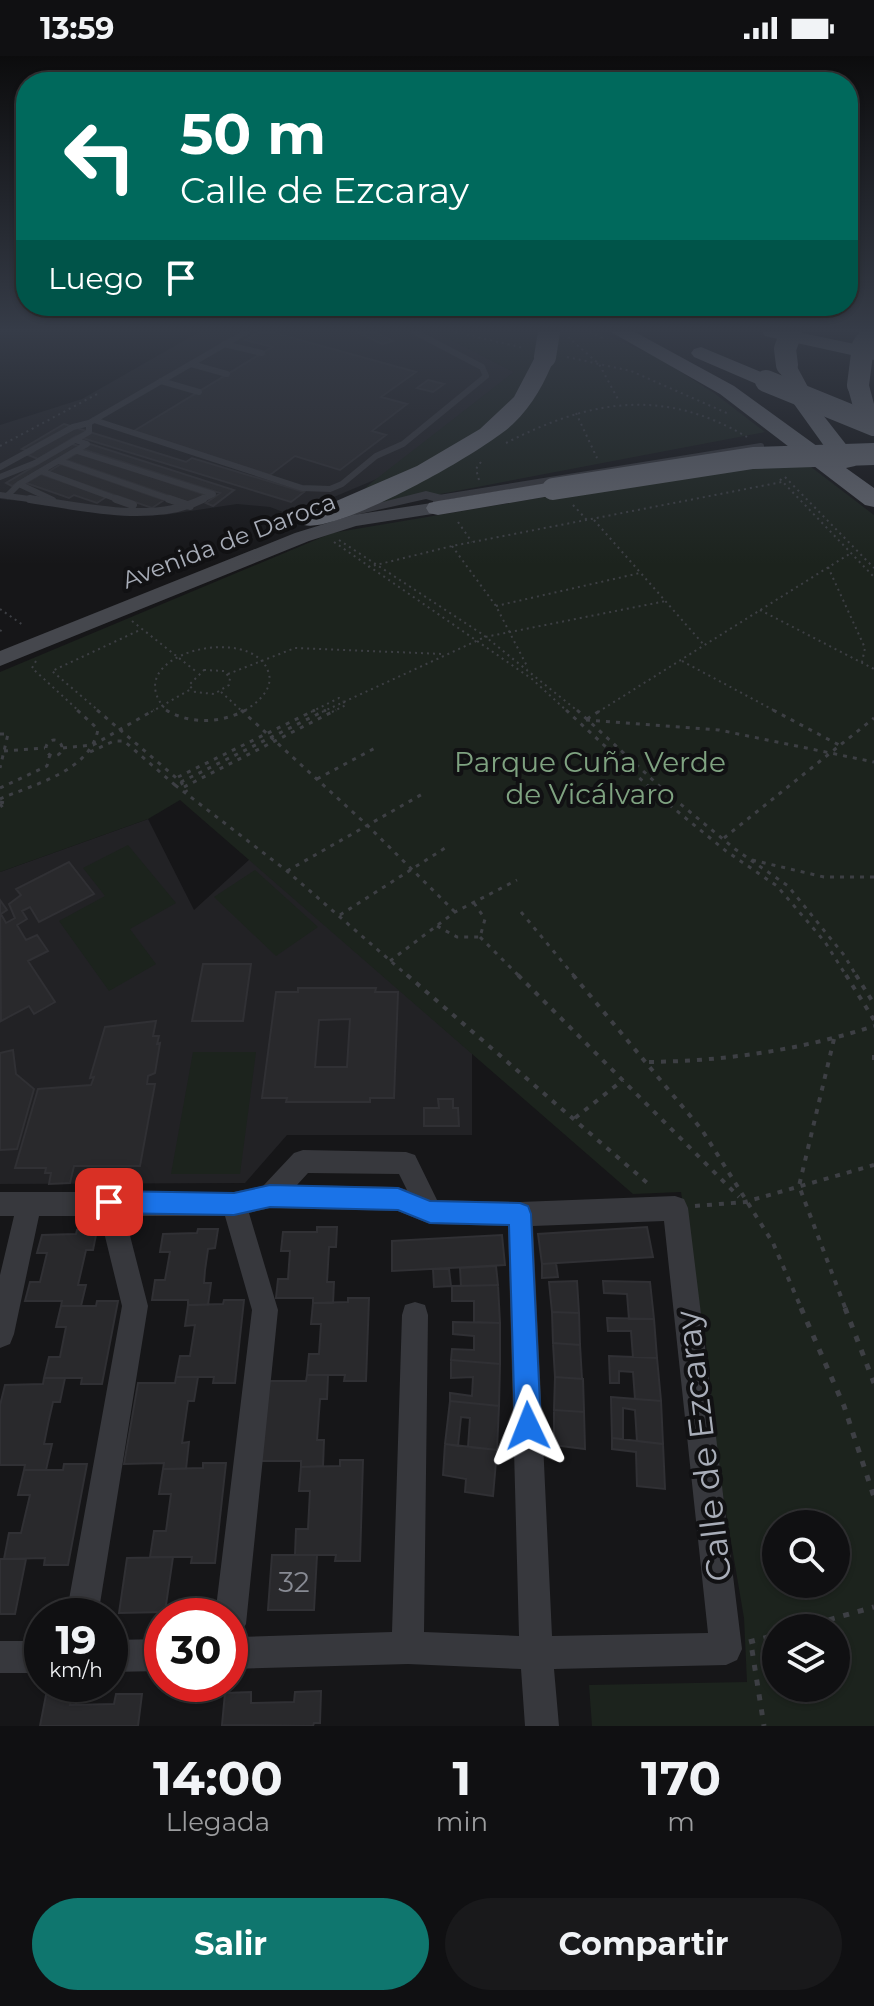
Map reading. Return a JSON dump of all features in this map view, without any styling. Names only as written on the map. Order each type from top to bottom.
[{"type":"highway","points":[[313,520],[458,456],[501,425],[515,410]]},
{"type":"highway","points":[[754,410],[874,500]]},
{"type":"highway","points":[[807,410],[814,423],[874,489]]},
{"type":"highway","points":[[837,410],[874,425]]},
{"type":"highway","points":[[444,507],[559,493],[733,460],[797,454],[874,454]]},
{"type":"main road","name":"Avenida de Daroca","points":[[0,659],[302,537],[353,521],[444,507]]},
{"type":"main road","name":"Avenida de Daroca","points":[[1,635],[313,520]]},
{"type":"street","name":"Avenida de Daroca","points":[[313,520],[426,495],[444,507]]},
{"type":"street","points":[[270,1196],[303,1161],[406,1163],[430,1212]]},
{"type":"street","points":[[0,1204],[234,1204],[270,1196],[398,1199],[430,1212],[520,1214],[675,1208]]},
{"type":"street","points":[[85,1598],[135,1306],[109,1202]]},
{"type":"street","points":[[0,1334],[29,1204]]},
{"type":"street","points":[[233,1598],[265,1310],[234,1204]]},
{"type":"street","name":"Calle de Ezcaray","points":[[248,1652],[408,1648],[536,1653],[726,1649],[675,1208]]},
{"type":"street","points":[[520,1214],[536,1653],[542,1726]]},
{"type":"street","points":[[408,1648],[415,1315]]},
{"type":"street","points":[[0,1657],[24,1657]]},
{"type":"lane","points":[[0,467],[73,427],[92,422],[112,410]]},
{"type":"lane","points":[[92,422],[302,488],[330,489],[342,484],[376,456],[403,444],[445,410]]},
{"type":"lane","points":[[0,477],[35,463],[89,432],[92,422]]},
{"type":"lane","points":[[4,496],[87,444],[75,440]]},
{"type":"lane","points":[[444,507],[478,490],[761,446]]},
{"type":"lane","points":[[4,496],[149,511],[191,506],[213,494],[77,451]]},
{"type":"lane","points":[[60,461],[191,506]]},
{"type":"lane","points":[[41,471],[149,511]]},
{"type":"lane","points":[[19,484],[55,501]]},
{"type":"path","points":[[0,446],[67,410]]},
{"type":"path","points":[[498,448],[527,430],[588,410]]},
{"type":"path","points":[[684,410],[708,415],[733,426],[761,446],[766,462],[782,482],[874,577]]},
{"type":"path","points":[[719,410],[734,417]]},
{"type":"path","points":[[576,413],[578,424],[595,447],[600,470]]},
{"type":"path","points":[[478,490],[476,469],[478,463],[488,456]]},
{"type":"path","points":[[789,481],[874,568]]},
{"type":"path","points":[[368,567],[452,546],[782,482]]},
{"type":"path","points":[[559,493],[588,521]]},
{"type":"path","points":[[444,507],[472,542]]},
{"type":"path","points":[[594,520],[705,646]]},
{"type":"path","points":[[334,534],[343,545],[485,637],[530,671],[722,839],[788,886],[844,955],[874,1004]]},
{"type":"path","points":[[331,539],[544,689],[682,816],[777,886],[825,942],[874,1023],[834,1039],[712,1061],[649,1062]]},
{"type":"path","points":[[452,546],[496,606],[530,671]]},
{"type":"path","points":[[586,720],[851,553]]},
{"type":"path","points":[[828,566],[865,648],[862,662]]},
{"type":"path","points":[[496,606],[640,573]]},
{"type":"path","points":[[177,778],[485,637],[666,601]]},
{"type":"path","points":[[0,609],[23,625]]},
{"type":"path","points":[[760,610],[874,669]]},
{"type":"path","points":[[126,616],[198,673]]},
{"type":"path","points":[[142,629],[52,671],[177,778],[188,794]]},
{"type":"path","points":[[191,689],[190,681],[198,673],[218,670],[228,674],[295,648],[448,654]]},
{"type":"path","points":[[199,649],[239,649],[262,661],[268,669],[268,687],[254,705],[221,719],[197,721],[176,716],[160,707],[152,690],[158,672],[177,657],[199,649]]},
{"type":"path","points":[[36,661],[32,668],[98,729],[90,752]]},
{"type":"path","points":[[682,661],[839,745]]},
{"type":"path","points":[[50,754],[63,748],[93,745],[191,689],[208,695],[221,692],[229,685],[228,674]]},
{"type":"path","points":[[221,692],[366,824],[455,912]]},
{"type":"path","points":[[184,787],[346,705],[343,701]]},
{"type":"path","points":[[722,839],[874,718]]},
{"type":"path","points":[[586,720],[719,730],[874,762]]},
{"type":"path","points":[[0,734],[8,734],[0,768]]},
{"type":"path","points":[[175,785],[270,735]]},
{"type":"path","points":[[4,751],[45,748],[56,741],[63,744],[63,748]]},
{"type":"path","points":[[1,804],[90,752],[114,741],[124,741],[175,785],[287,871],[675,1208],[745,1202],[874,1165]]},
{"type":"path","points":[[317,780],[377,747]]},
{"type":"path","points":[[45,748],[50,754]]},
{"type":"path","points":[[0,788],[47,766],[50,754]]},
{"type":"path","points":[[287,871],[426,792]]},
{"type":"path","points":[[339,916],[445,848]]},
{"type":"path","points":[[748,859],[824,877],[874,877]]},
{"type":"path","points":[[390,961],[455,912],[517,880]]},
{"type":"path","points":[[436,926],[452,937],[466,940],[480,937],[487,927],[487,917],[474,903]]},
{"type":"path","points":[[521,912],[649,1062],[702,1130],[779,1257],[844,1406],[874,1497]]},
{"type":"path","points":[[480,937],[745,1202]]},
{"type":"path","points":[[834,1039],[799,1186],[874,1383]]},
{"type":"path","points":[[575,1118],[623,1080]]},
{"type":"path","points":[[849,1614],[874,1607]]},
{"type":"path","points":[[750,1642],[764,1726]]},
{"type":"shaded area","points":[[48,410],[466,410],[379,478],[291,515],[270,507],[237,504],[164,515],[0,499],[0,425]]},
{"type":"shaded area","points":[[148,819],[194,910],[250,859],[472,1053],[472,1135],[287,1135],[245,1183],[0,1184],[0,872]]},
{"type":"green space","points":[[465,410],[736,410],[765,432],[336,514]]},
{"type":"green space","name":"Parque Cuña Verde de Vicálvaro","points":[[798,457],[874,515],[874,1726],[592,1726],[589,1685],[747,1682],[744,1618],[710,1418],[710,1370],[681,1192],[633,1194],[180,800],[148,819],[0,872],[0,672],[332,533]]},
{"type":"green space","points":[[128,845],[176,903],[130,929],[156,964],[109,991],[59,921],[105,896],[83,868]]},
{"type":"green space","points":[[255,870],[318,927],[276,956],[214,897]]},
{"type":"green space","points":[[193,1052],[256,1052],[240,1174],[171,1174]]},
{"type":"building","points":[[169,410],[399,410],[372,431],[386,435],[340,470],[295,456],[270,475],[134,431]]},
{"type":"building","points":[[64,424],[186,462],[192,458],[304,492],[291,502],[76,436],[38,459],[28,455],[33,452],[22,449]]},
{"type":"building","points":[[72,444],[79,446],[12,486],[6,483]]},
{"type":"building","points":[[90,444],[234,490],[213,506],[206,503],[220,493],[82,449]]},
{"type":"building","points":[[79,452],[206,495],[193,504],[66,460]]},
{"type":"building","points":[[61,464],[164,500],[152,508],[48,472]]},
{"type":"building","points":[[41,474],[106,497],[97,503],[74,495],[69,498],[26,483]]},
{"type":"building","points":[[69,862],[94,894],[39,922],[30,907],[22,911],[27,919],[17,925],[26,940],[37,935],[48,951],[28,961],[55,1002],[34,1014],[29,1006],[1,1021],[0,900],[7,910],[1,914],[6,923],[15,918],[9,904],[21,895],[16,889]]},
{"type":"building","points":[[203,964],[251,964],[243,1021],[192,1021]]},
{"type":"building","points":[[298,988],[376,988],[375,992],[398,992],[394,1098],[370,1098],[370,1102],[286,1102],[287,1098],[262,1098],[276,992],[298,992]],"holes":[[[350,1019],[347,1067],[315,1067],[319,1020]]]},
{"type":"building","points":[[156,1021],[153,1036],[159,1036],[157,1044],[160,1043],[155,1073],[148,1076],[147,1084],[155,1084],[140,1166],[74,1166],[70,1183],[49,1184],[51,1173],[45,1173],[46,1168],[15,1168],[38,1089],[91,1085],[94,1077],[90,1078],[105,1027]]},
{"type":"building","points":[[13,1050],[16,1074],[34,1089],[17,1149],[0,1150],[0,1053]]},
{"type":"building","points":[[438,1099],[453,1099],[453,1108],[458,1108],[459,1126],[424,1126],[424,1108],[439,1108]]},
{"type":"building","points":[[317,1227],[337,1227],[336,1247],[329,1247],[327,1282],[334,1282],[333,1303],[313,1303],[313,1298],[276,1298],[278,1279],[288,1279],[290,1251],[281,1251],[283,1232],[317,1232]]},
{"type":"building","points":[[647,1227],[653,1257],[542,1264],[538,1234]]},
{"type":"building","points":[[198,1229],[218,1229],[215,1248],[208,1249],[205,1270],[204,1283],[211,1283],[208,1305],[188,1305],[188,1300],[152,1300],[155,1280],[165,1280],[170,1252],[160,1252],[163,1234],[197,1233]]},
{"type":"building","points":[[77,1230],[97,1230],[93,1250],[86,1250],[78,1285],[86,1285],[81,1306],[61,1306],[62,1301],[25,1301],[30,1282],[40,1282],[47,1253],[37,1253],[42,1235],[76,1234]]},
{"type":"building","points":[[502,1235],[505,1265],[392,1271],[392,1241]]},
{"type":"building","points":[[556,1263],[558,1277],[542,1278],[542,1264]]},
{"type":"building","points":[[496,1266],[498,1285],[461,1286],[460,1268]]},
{"type":"building","points":[[433,1269],[449,1269],[451,1286],[434,1287]]},
{"type":"building","points":[[577,1281],[579,1313],[552,1312],[549,1282]]},
{"type":"building","points":[[603,1281],[650,1282],[654,1319],[629,1319],[627,1294],[604,1293]]},
{"type":"building","points":[[498,1285],[500,1323],[474,1322],[474,1301],[452,1301],[452,1286]]},
{"type":"building","points":[[348,1298],[369,1298],[366,1381],[344,1381],[345,1375],[307,1375],[309,1354],[319,1354],[321,1324],[311,1324],[313,1303],[348,1302]]},
{"type":"building","points":[[224,1300],[244,1300],[235,1383],[213,1383],[214,1377],[176,1377],[180,1356],[190,1356],[195,1325],[185,1326],[188,1305],[223,1304]]},
{"type":"building","points":[[97,1301],[118,1301],[102,1384],[81,1384],[82,1378],[44,1378],[49,1357],[60,1357],[66,1327],[56,1327],[61,1306],[96,1306]]},
{"type":"building","points":[[552,1312],[579,1313],[580,1345],[553,1343]]},
{"type":"building","points":[[607,1318],[654,1319],[657,1358],[633,1357],[631,1331],[608,1331]]},
{"type":"building","points":[[453,1322],[500,1323],[500,1364],[451,1360],[452,1349],[474,1350],[474,1336],[453,1334]]},
{"type":"building","points":[[553,1343],[580,1345],[582,1379],[555,1377]]},
{"type":"building","points":[[609,1356],[657,1358],[661,1401],[635,1399],[633,1372],[619,1371],[619,1383],[610,1383]]},
{"type":"building","points":[[451,1360],[500,1364],[499,1406],[450,1401],[450,1393],[472,1396],[473,1377],[451,1378]]},
{"type":"building","points":[[307,1375],[328,1375],[327,1399],[320,1399],[317,1440],[324,1440],[323,1466],[301,1467],[301,1461],[261,1461],[269,1381],[306,1381]]},
{"type":"building","points":[[176,1377],[198,1377],[194,1401],[188,1401],[182,1443],[189,1442],[186,1469],[163,1469],[164,1463],[124,1464],[138,1383],[175,1383]]},
{"type":"building","points":[[555,1377],[583,1379],[584,1412],[554,1410]]},
{"type":"building","points":[[44,1378],[65,1378],[60,1402],[53,1402],[48,1424],[44,1444],[52,1444],[46,1470],[24,1470],[25,1465],[0,1465],[0,1405],[5,1385],[43,1384]]},
{"type":"building","points":[[611,1397],[661,1401],[663,1444],[637,1441],[635,1410],[623,1408],[623,1439],[612,1438]]},
{"type":"building","points":[[450,1401],[499,1406],[497,1450],[468,1447],[470,1418],[461,1417],[458,1446],[445,1444]]},
{"type":"building","points":[[554,1410],[584,1412],[585,1449],[554,1445]]},
{"type":"building","points":[[612,1438],[663,1444],[665,1489],[637,1486],[636,1452],[612,1449]]},
{"type":"building","points":[[445,1444],[497,1450],[493,1496],[465,1492],[466,1479],[443,1475]]},
{"type":"building","points":[[340,1460],[363,1460],[360,1561],[335,1561],[336,1555],[295,1555],[296,1529],[308,1529],[310,1491],[299,1491],[301,1467],[340,1466]]},
{"type":"building","points":[[203,1463],[226,1463],[215,1563],[191,1563],[192,1557],[150,1557],[154,1531],[166,1531],[171,1494],[159,1494],[163,1469],[203,1468]]},
{"type":"building","points":[[64,1464],[87,1464],[68,1565],[44,1565],[45,1558],[4,1559],[9,1533],[21,1533],[30,1495],[18,1495],[24,1470],[63,1470]]},
{"type":"building","points":[[272,1555],[317,1555],[314,1610],[268,1610]]},
{"type":"building","points":[[173,1557],[167,1598],[144,1598],[144,1612],[128,1613],[128,1598],[121,1598],[127,1558]]},
{"type":"building","points":[[0,1559],[26,1559],[15,1614],[0,1614]]},
{"type":"building","points":[[321,1691],[320,1723],[313,1726],[222,1725],[224,1702],[248,1702],[248,1692],[251,1692],[251,1703],[294,1702],[295,1692]]},
{"type":"building","points":[[128,1694],[142,1694],[138,1726],[40,1726],[45,1702],[128,1702]]},
{"type":"route","points":[[109,1202],[234,1204],[270,1196],[398,1199],[430,1212],[520,1214],[528,1426]]}]
